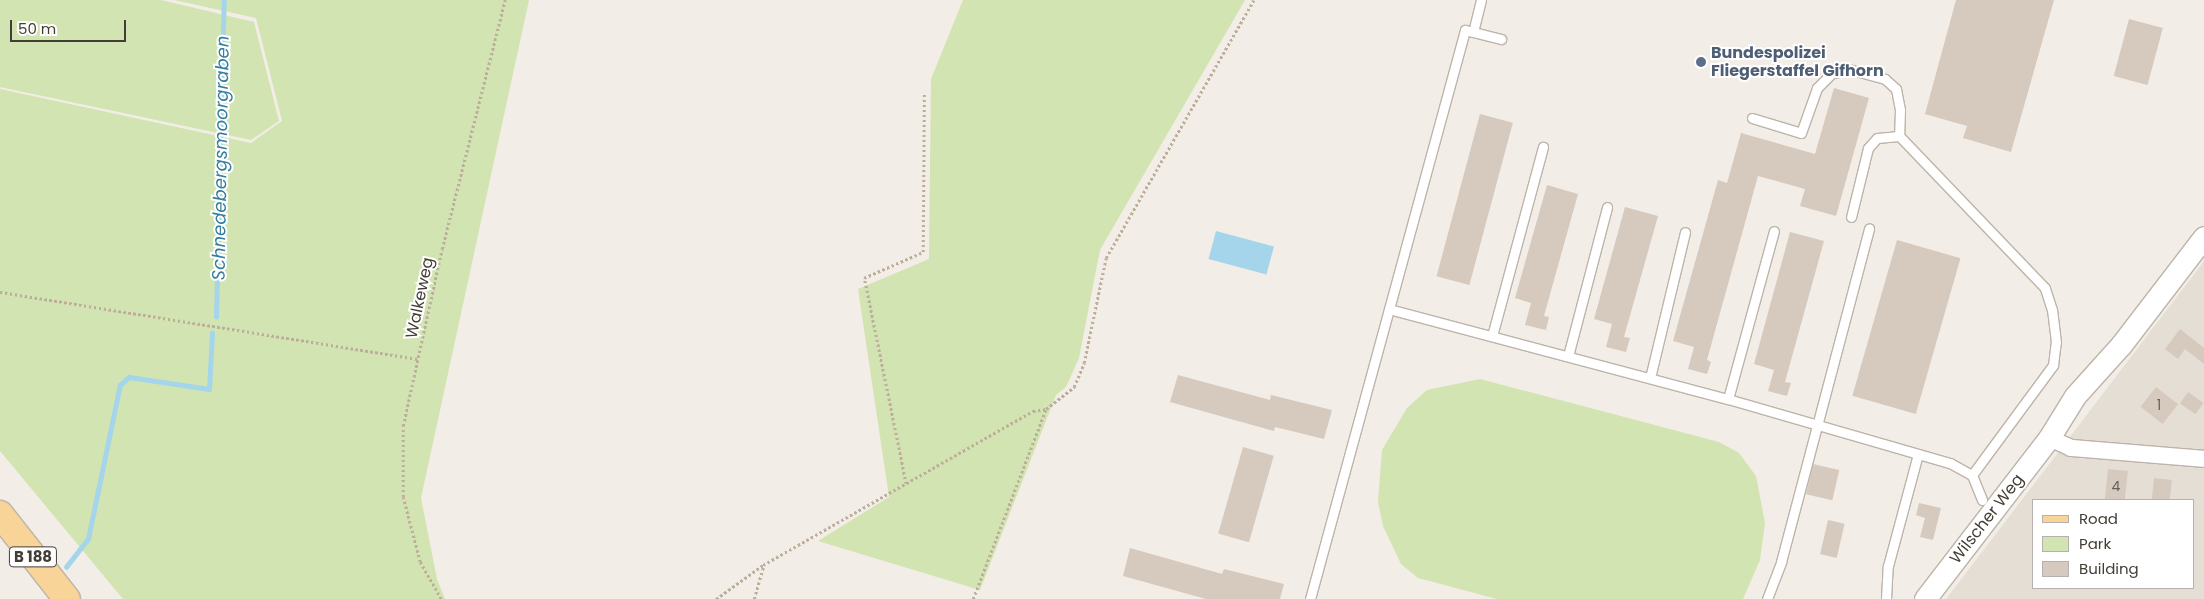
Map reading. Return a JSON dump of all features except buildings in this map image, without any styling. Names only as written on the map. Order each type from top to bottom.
[{"type":"main road","name":"B 188","points":[[0,514],[67,599]]},
{"type":"street","name":"Wilscher Weg","points":[[1925,599],[2049,438],[2101,382],[2121,345],[2204,237]]},
{"type":"street","points":[[2049,438],[2071,448],[2204,459]]},
{"type":"lane","points":[[1472,32],[1481,0]]},
{"type":"lane","points":[[1310,599],[1465,30],[1501,39]]},
{"type":"lane","points":[[1752,118],[1801,133],[1817,88],[1832,73],[1852,70],[1885,79],[1896,89],[1900,110],[1899,136]]},
{"type":"lane","points":[[1851,216],[1868,148],[1877,138],[1899,136],[1910,142],[1963,205],[2045,288],[2052,310],[2053,366],[1972,475]]},
{"type":"lane","points":[[1492,336],[1543,147]]},
{"type":"lane","points":[[1568,356],[1607,207]]},
{"type":"lane","points":[[1767,599],[1781,562],[1814,424],[1869,228]]},
{"type":"lane","points":[[1728,399],[1774,231]]},
{"type":"lane","points":[[1650,378],[1685,232]]},
{"type":"lane","points":[[1389,309],[1728,399],[1950,463],[1972,475],[1982,500]]},
{"type":"lane","points":[[1886,599],[1888,566],[1918,454]]},
{"type":"path","name":"Walkeweg","points":[[441,599],[420,562],[403,497],[403,426],[505,0]]},
{"type":"path","points":[[716,599],[763,566],[1032,411],[1046,409],[1074,387],[1084,363],[1106,258],[1254,0]]},
{"type":"path","points":[[906,485],[864,278],[924,252],[924,94]]},
{"type":"path","points":[[0,292],[418,359]]},
{"type":"path","points":[[973,599],[1046,409]]},
{"type":"path","points":[[754,599],[763,566]]},
{"type":"shaded area","points":[[2204,261],[2204,599],[1946,599]]},
{"type":"green space","points":[[0,0],[161,0],[254,22],[279,121],[251,140],[0,87]]},
{"type":"green space","points":[[174,0],[529,0],[421,498],[437,579],[445,599],[123,599],[0,451],[0,89],[251,143],[282,121],[256,18]]},
{"type":"green space","points":[[963,0],[1245,0],[1100,250],[1079,358],[1066,387],[1056,395],[980,590],[818,541],[889,497],[858,289],[929,259],[931,79]]},
{"type":"green space","points":[[1480,379],[1719,442],[1739,453],[1756,476],[1765,523],[1760,560],[1743,599],[1497,599],[1418,578],[1401,564],[1383,526],[1378,502],[1382,450],[1407,408],[1427,390]]},
{"type":"water","points":[[1216,231],[1274,247],[1266,275],[1208,259]]},
{"type":"waterway","name":"Schnedebergsmoorgraben","points":[[216,317],[224,0]]},
{"type":"waterway","name":"Schnedebergsmoorgraben","points":[[66,567],[88,539],[120,385],[129,377],[209,389],[212,333]]},
{"type":"place","name":"Bundespolizei Fliegerstaffel Gifhorn","points":[[1701,62]]}]
